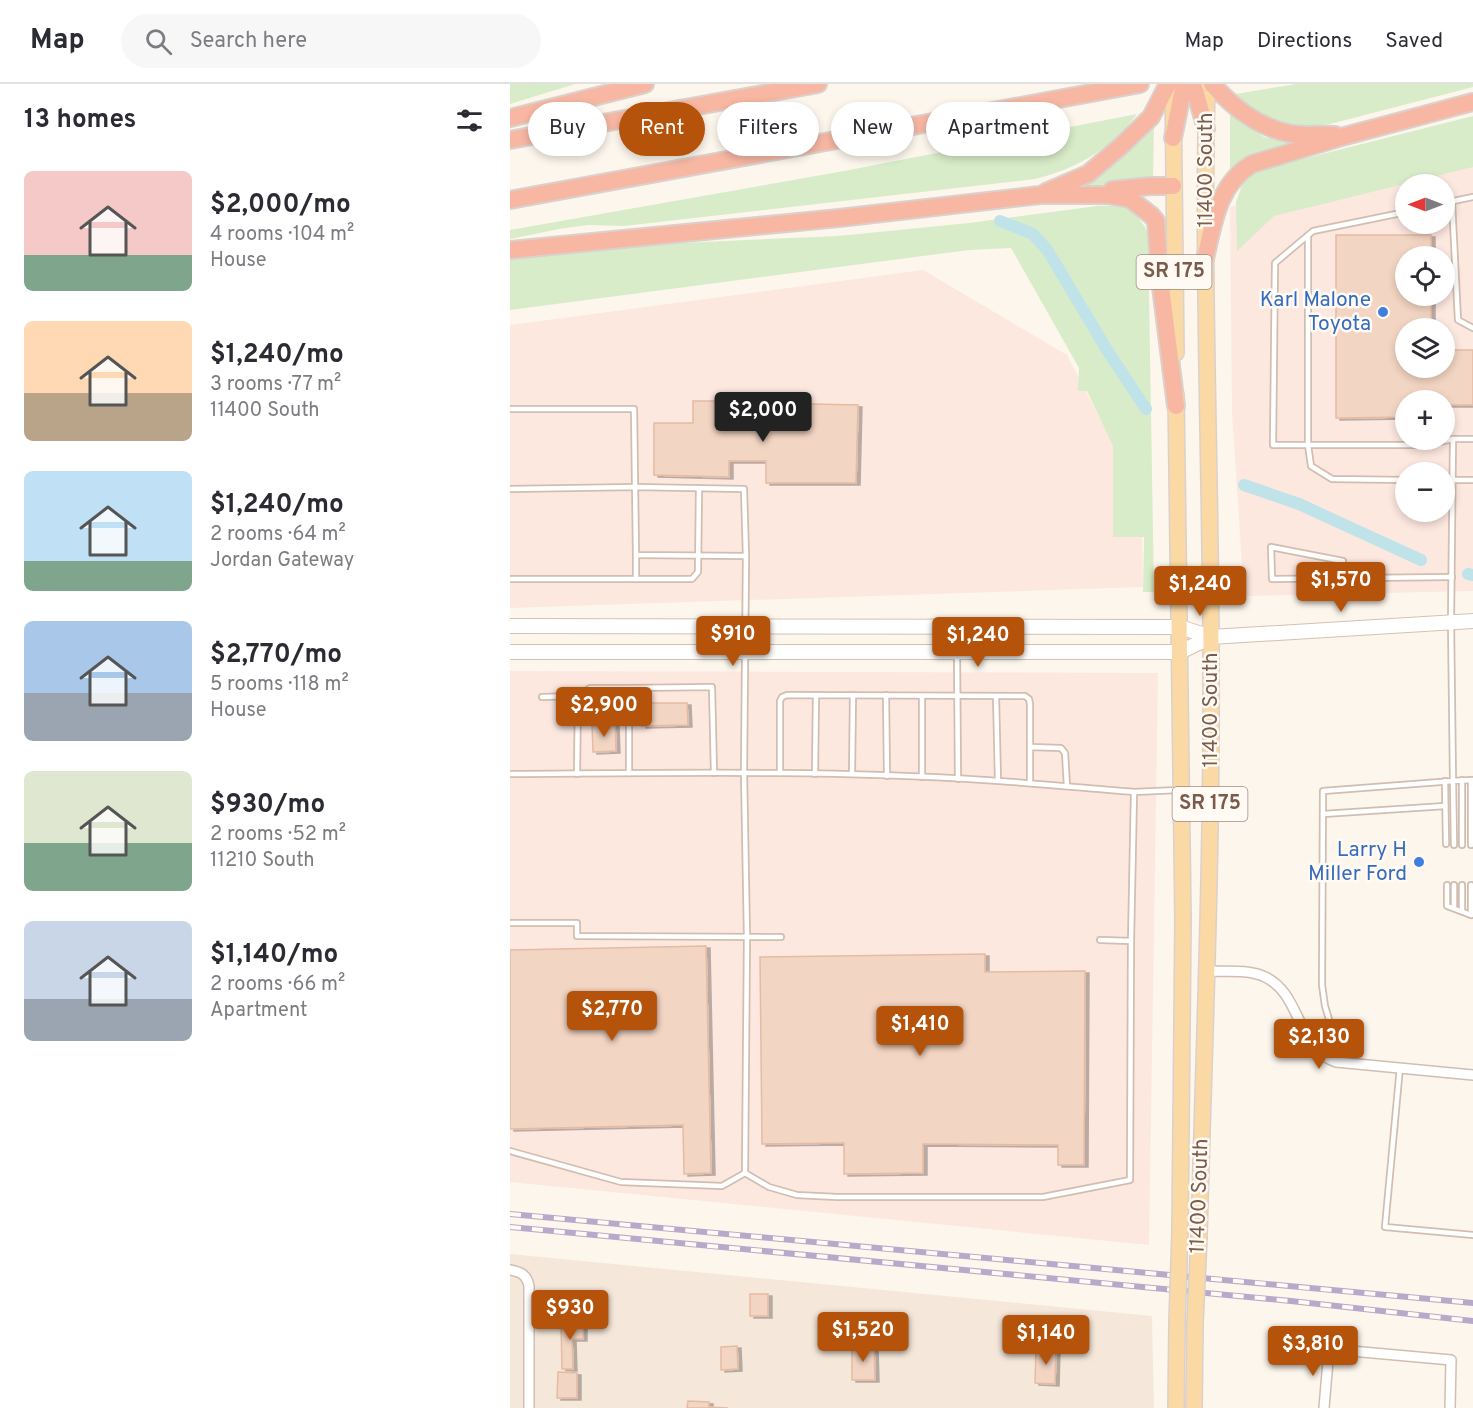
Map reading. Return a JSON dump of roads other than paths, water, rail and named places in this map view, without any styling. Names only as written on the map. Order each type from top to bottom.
[{"type":"highway","points":[[510,118],[645,84]]},
{"type":"highway","points":[[510,140],[818,84]]},
{"type":"highway","points":[[510,200],[1140,84]]},
{"type":"highway","points":[[1040,195],[1088,174],[1121,146],[1150,117],[1168,84]]},
{"type":"highway","points":[[1173,138],[1184,84]]},
{"type":"highway","points":[[1193,84],[1206,129]]},
{"type":"highway","points":[[1212,84],[1229,102],[1265,126],[1292,134],[1345,136]]},
{"type":"highway","points":[[1205,259],[1214,217],[1231,181],[1239,172],[1252,164],[1345,136],[1473,102]]},
{"type":"highway","points":[[1082,195],[1150,186],[1173,186]]},
{"type":"highway","points":[[510,250],[839,218],[1040,195],[1108,195],[1130,199],[1156,221],[1160,279],[1176,406]]},
{"type":"main road","name":"11400 South","points":[[1173,84],[1183,1044],[1176,1408]]},
{"type":"main road","name":"11400 South","points":[[1194,1408],[1208,971],[1211,637],[1205,259],[1207,84]]},
{"type":"main road","points":[[510,626],[1180,627],[1211,637],[1473,621]]},
{"type":"main road","points":[[510,652],[1180,652],[1211,637]]},
{"type":"street","points":[[1208,971],[1249,972],[1273,981],[1283,989],[1292,1002],[1314,1047],[1328,1059],[1336,1062],[1473,1075]]},
{"type":"street","points":[[510,1270],[525,1276],[530,1286],[530,1408]]},
{"type":"street","points":[[1323,1408],[1329,1349],[1451,1360],[1450,1408]]},
{"type":"lane","points":[[1455,201],[1473,197]]},
{"type":"lane","points":[[1395,214],[1313,231],[1275,263],[1273,445],[1395,444]]},
{"type":"lane","points":[[1454,234],[1458,320],[1473,328]]},
{"type":"lane","points":[[1308,235],[1308,445],[1311,466],[1332,479],[1395,480]]},
{"type":"lane","points":[[510,409],[634,410],[636,579]]},
{"type":"lane","points":[[1455,439],[1473,440]]},
{"type":"lane","points":[[1455,480],[1473,480]]},
{"type":"lane","points":[[510,489],[635,487],[744,489],[746,556],[744,651],[747,937],[746,1173]]},
{"type":"lane","points":[[510,579],[692,579],[698,572],[699,488]]},
{"type":"lane","points":[[1452,522],[1454,845]]},
{"type":"lane","points":[[1343,561],[1271,547],[1272,579],[1452,577]]},
{"type":"lane","points":[[636,555],[746,556]]},
{"type":"lane","points":[[957,652],[958,778]]},
{"type":"lane","points":[[542,697],[578,696],[590,688],[712,687],[714,773]]},
{"type":"lane","points":[[629,688],[629,773]]},
{"type":"lane","points":[[815,774],[816,695]]},
{"type":"lane","points":[[852,774],[853,695]]},
{"type":"lane","points":[[886,695],[887,776]]},
{"type":"lane","points":[[577,774],[578,696]]},
{"type":"lane","points":[[780,773],[780,701],[782,696],[1025,696],[1029,699],[1030,783]]},
{"type":"lane","points":[[922,696],[922,777]]},
{"type":"lane","points":[[996,696],[998,781]]},
{"type":"lane","points":[[1030,747],[1060,748],[1065,753],[1067,786]]},
{"type":"lane","points":[[510,774],[744,772],[852,774],[958,778],[1134,792],[1181,789]]},
{"type":"lane","points":[[1462,780],[1462,845]]},
{"type":"lane","points":[[1314,1047],[1331,1026],[1322,985],[1323,791],[1472,780],[1471,845]]},
{"type":"lane","points":[[1445,782],[1446,844]]},
{"type":"lane","points":[[746,1173],[769,1187],[797,1195],[837,1197],[1043,1197],[1130,1180],[1134,792]]},
{"type":"lane","points":[[1323,814],[1445,806]]},
{"type":"lane","points":[[1447,885],[1447,906],[1472,915],[1471,885]]},
{"type":"lane","points":[[1454,885],[1454,908]]},
{"type":"lane","points":[[1462,885],[1462,911]]},
{"type":"lane","points":[[510,923],[577,923],[577,936],[782,938]]},
{"type":"lane","points":[[1100,940],[1131,941]]},
{"type":"lane","points":[[1400,1067],[1385,1227],[1473,1235]]},
{"type":"lane","points":[[510,1151],[621,1182],[722,1186],[746,1173]]},
{"type":"waterway","points":[[1000,221],[1033,234],[1048,251],[1107,350],[1146,409]]},
{"type":"waterway","points":[[1244,485],[1299,504],[1421,560]]},
{"type":"waterway","points":[[1468,574],[1473,575]]},
{"type":"railway","points":[[510,1214],[1473,1303]]},
{"type":"railway","points":[[510,1227],[1291,1301],[1473,1321]]},
{"type":"place","name":"Karl Malone Toyota","points":[[1383,312]]},
{"type":"place","name":"Larry H Miller Ford","points":[[1419,862]]}]
